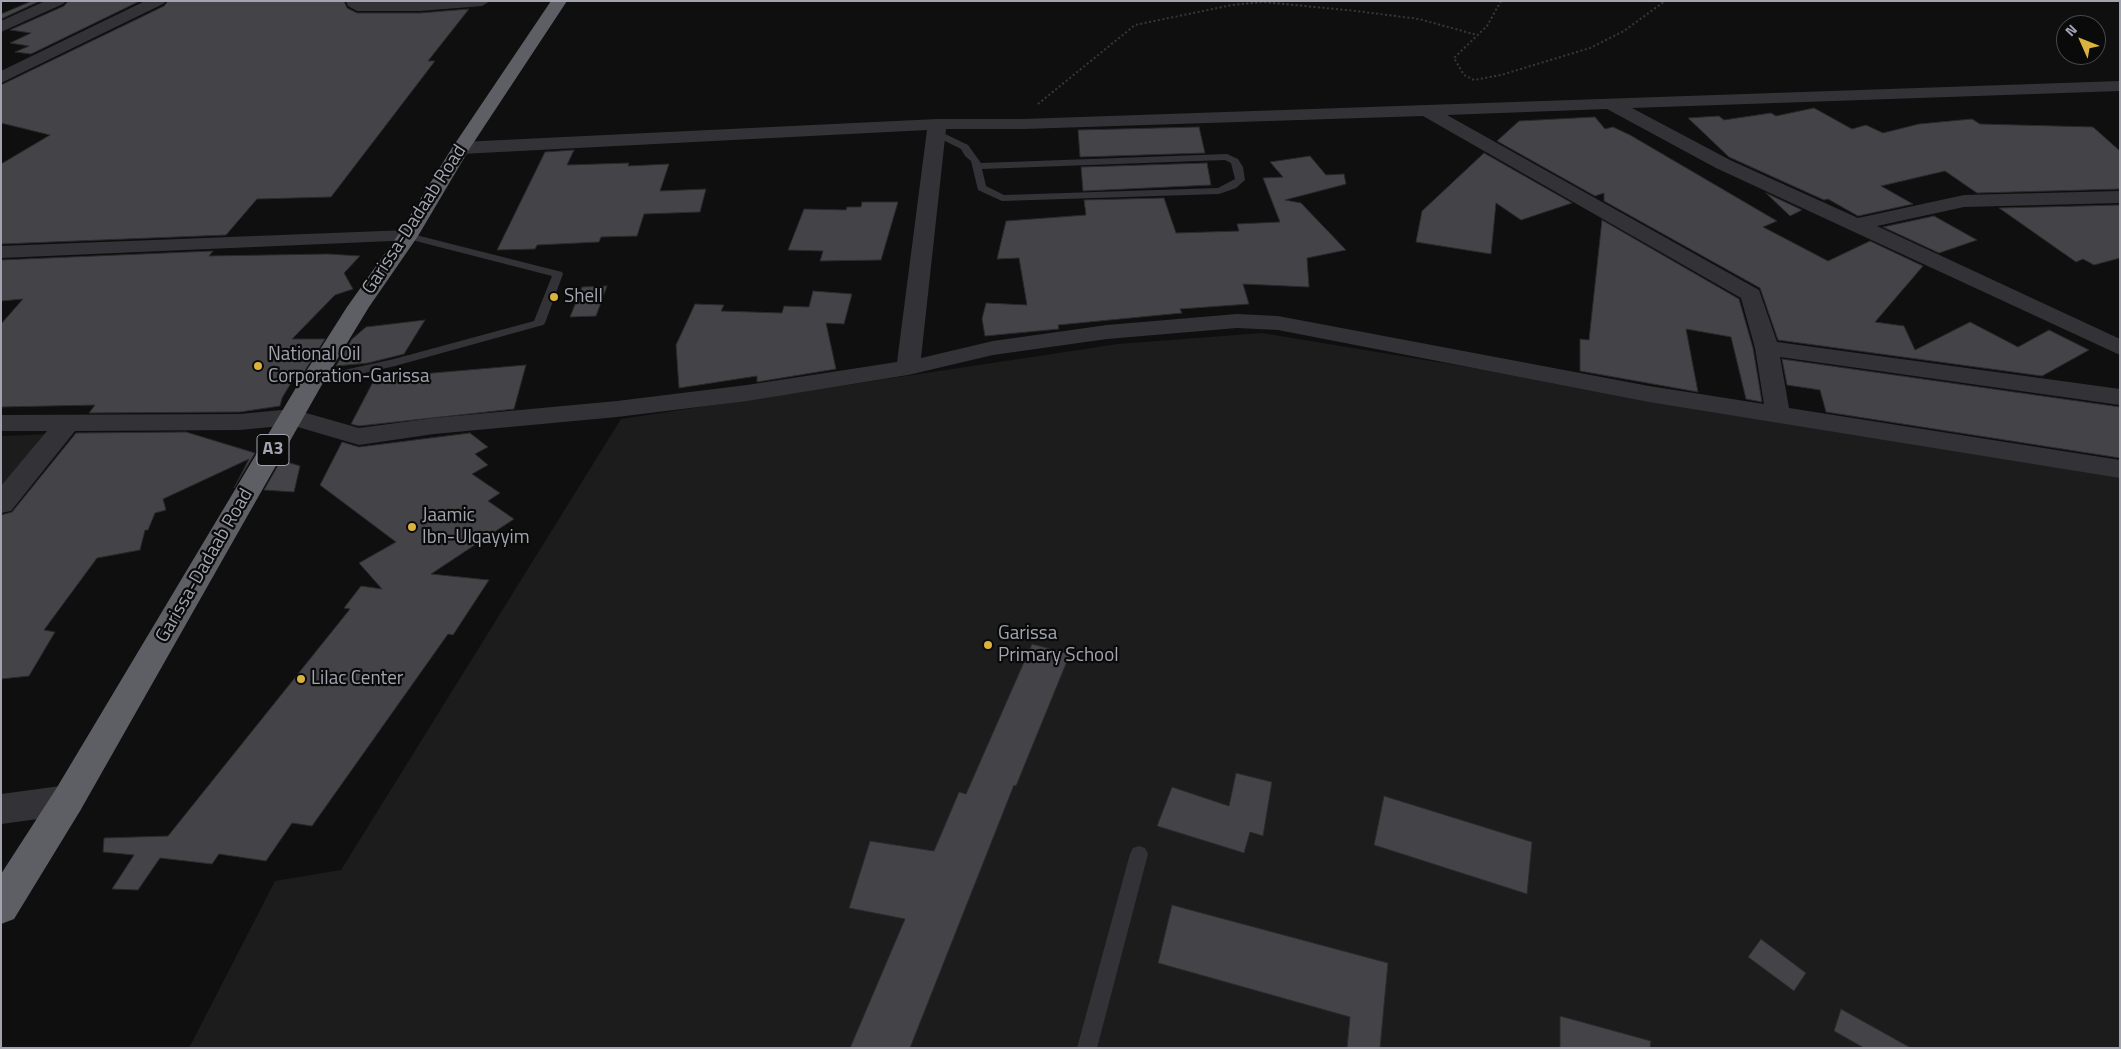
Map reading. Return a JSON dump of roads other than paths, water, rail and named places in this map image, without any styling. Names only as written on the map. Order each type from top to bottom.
[{"type":"highway","name":"Garissa-Dadaab Road","points":[[1,907],[68,800],[312,381],[358,307],[408,236],[461,148],[559,1]]},
{"type":"street","points":[[1,27],[58,1]]},
{"type":"street","points":[[1,78],[158,1]]},
{"type":"street","points":[[355,1],[354,3],[357,6],[420,6],[482,1]]},
{"type":"street","points":[[461,148],[1424,109],[2120,86]]},
{"type":"street","points":[[1608,103],[1723,164],[1857,224],[2120,348]]},
{"type":"street","points":[[1424,109],[1592,203],[1750,295],[1767,348],[1778,416]]},
{"type":"street","points":[[908,368],[937,128]]},
{"type":"street","points":[[1857,224],[1964,200],[2120,197]]},
{"type":"street","points":[[1,252],[408,236]]},
{"type":"street","points":[[1,423],[240,422],[292,417],[359,437],[444,425],[617,409],[747,393],[908,368],[993,348],[1107,332],[1236,321],[1278,322],[1640,392],[1778,416],[2120,469]]},
{"type":"street","points":[[1767,348],[2120,397]]},
{"type":"street","points":[[1,504],[68,423]]},
{"type":"street","points":[[1,809],[68,800]]},
{"type":"lane","points":[[937,128],[964,147],[968,154],[976,160],[981,188],[1002,198],[1220,191],[1233,186],[1240,180],[1235,161],[1227,157],[978,166]]},
{"type":"lane","points":[[312,381],[395,362],[539,323],[558,274],[408,236]]},
{"type":"lane","points":[[1087,1048],[1139,854]]},
{"type":"place","name":"Shell","points":[[554,297]]},
{"type":"place","name":"National Oil Corporation-Garissa","points":[[258,366]]},
{"type":"place","name":"Jaamic Ibn-Ulqayyim","points":[[412,527]]},
{"type":"place","name":"Garissa Primary School","points":[[988,645]]},
{"type":"place","name":"Lilac Center","points":[[301,679]]}]
